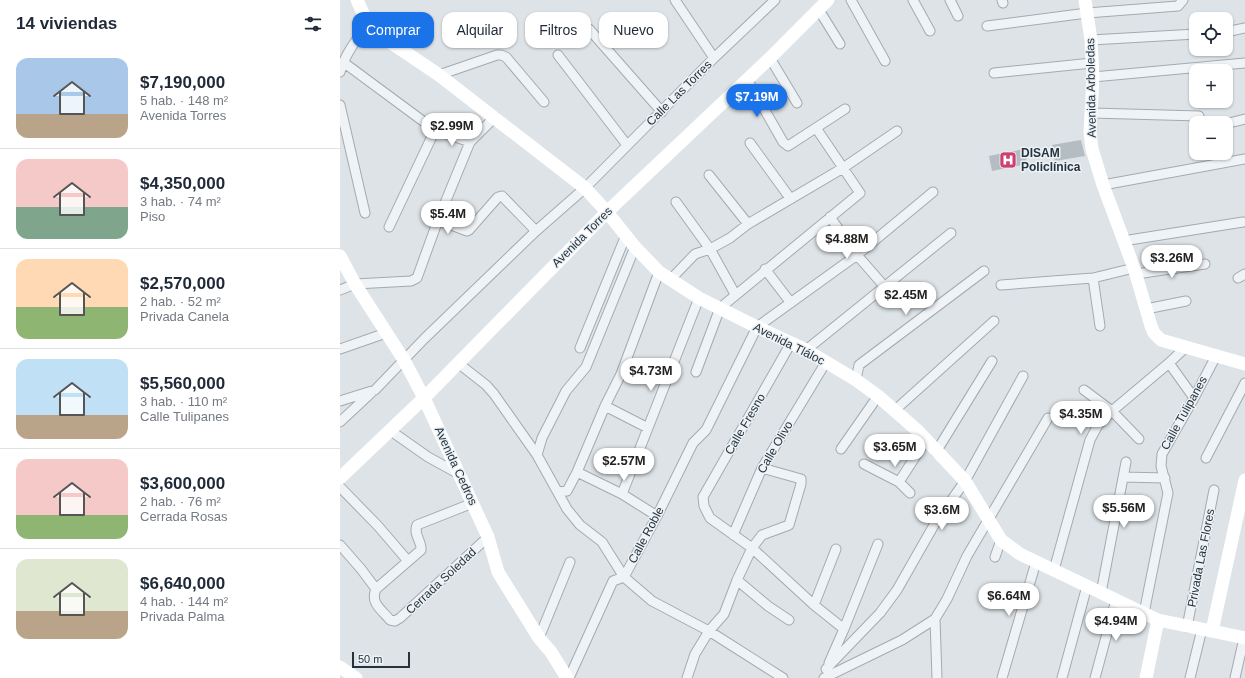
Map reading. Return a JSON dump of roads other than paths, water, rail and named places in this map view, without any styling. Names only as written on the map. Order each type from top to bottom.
[{"type":"main road","name":"Avenida Tláloc","points":[[357,0],[362,12]]},
{"type":"main road","name":"Avenida Torres","points":[[340,478],[391,431],[607,212],[770,58],[828,0]]},
{"type":"main road","name":"Avenida Arboledas","points":[[1086,6],[1091,40],[1093,77],[1090,132],[1092,148],[1103,185],[1135,271],[1154,333],[1161,340],[1245,364]]},
{"type":"main road","name":"Avenida Tláloc","points":[[399,48],[439,75],[495,117],[585,188],[607,212],[635,247],[659,272],[699,298],[806,350],[856,380],[878,396],[918,431],[936,452],[965,481],[1001,540],[1009,547],[1036,562],[1158,620],[1245,638]]},
{"type":"main road","name":"Avenida Cedros","points":[[340,256],[355,284],[404,360],[424,398],[488,537],[498,572],[539,638],[551,652],[568,678]]},
{"type":"main road","points":[[1207,630],[1244,483]]},
{"type":"main road","points":[[1146,678],[1158,620]]},
{"type":"main road","points":[[340,667],[356,678]]},
{"type":"street","points":[[687,0],[677,3],[714,58]]},
{"type":"street","name":"Calle Las Torres","points":[[340,422],[375,390],[536,231],[585,188],[714,58],[775,0]]},
{"type":"street","points":[[851,0],[885,61]]},
{"type":"street","points":[[914,0],[930,31]]},
{"type":"street","points":[[950,0],[958,16]]},
{"type":"street","points":[[987,26],[1086,6],[1178,6],[1184,0]]},
{"type":"street","points":[[819,10],[840,44]]},
{"type":"street","points":[[1233,31],[1245,28]]},
{"type":"street","points":[[591,31],[662,112]]},
{"type":"street","points":[[1091,40],[1189,34]]},
{"type":"street","points":[[340,72],[343,62],[352,47]]},
{"type":"street","points":[[439,75],[497,55],[501,55],[506,57],[544,102]]},
{"type":"street","points":[[558,55],[627,145]]},
{"type":"street","points":[[770,58],[796,103]]},
{"type":"street","points":[[343,62],[435,130],[470,142]]},
{"type":"street","points":[[994,73],[1092,63]]},
{"type":"street","points":[[1093,77],[1245,63]]},
{"type":"street","points":[[747,79],[785,145],[788,146],[845,109]]},
{"type":"street","points":[[340,105],[365,213]]},
{"type":"street","points":[[1092,113],[1199,116]]},
{"type":"street","points":[[340,290],[355,284],[411,281],[417,278],[438,220],[470,142],[495,117]]},
{"type":"street","points":[[1233,122],[1245,119]]},
{"type":"street","points":[[696,372],[720,308],[735,294],[860,193],[816,128]]},
{"type":"street","points":[[389,227],[435,130]]},
{"type":"street","points":[[671,279],[695,254],[710,249],[730,238],[748,224],[843,168],[897,131]]},
{"type":"street","points":[[750,143],[790,198]]},
{"type":"street","points":[[1103,185],[1241,160]]},
{"type":"street","points":[[709,175],[748,224]]},
{"type":"street","points":[[757,327],[857,255],[932,192]]},
{"type":"street","points":[[438,220],[467,231],[500,196],[502,196],[536,231]]},
{"type":"street","points":[[676,202],[710,249],[735,294]]},
{"type":"street","points":[[830,217],[857,255],[884,286]]},
{"type":"street","points":[[1123,241],[1243,222]]},
{"type":"street","points":[[806,350],[951,233]]},
{"type":"street","points":[[580,348],[626,235]]},
{"type":"street","points":[[537,455],[542,438],[566,391],[586,367],[635,247]]},
{"type":"street","points":[[1001,285],[1092,278],[1135,271],[1205,264]]},
{"type":"street","points":[[765,270],[791,303]]},
{"type":"street","points":[[856,380],[859,365],[984,271]]},
{"type":"street","points":[[558,492],[567,491],[577,472],[605,406],[621,374],[659,272]]},
{"type":"street","points":[[1092,278],[1100,326]]},
{"type":"street","points":[[622,494],[699,298]]},
{"type":"street","points":[[1146,309],[1186,301]]},
{"type":"street","points":[[894,411],[994,321]]},
{"type":"street","name":"Calle Roble","points":[[568,678],[613,581],[624,577],[657,516],[693,443],[706,430],[757,327]]},
{"type":"street","points":[[340,349],[386,333]]},
{"type":"street","name":"Calle Fresno","points":[[733,535],[710,518],[704,506],[703,497],[791,342]]},
{"type":"street","points":[[1054,570],[1090,440],[1098,425],[1186,347]]},
{"type":"street","name":"Calle Tulipanes","points":[[1144,613],[1168,493],[1165,478],[1160,466],[1162,454],[1216,356]]},
{"type":"street","name":"Calle Olivo","points":[[733,535],[762,468],[826,362]]},
{"type":"street","points":[[936,452],[992,362]]},
{"type":"street","points":[[458,363],[486,385],[494,394],[537,455],[564,504],[580,525],[602,542],[624,577],[652,601],[709,631],[772,674],[783,678]]},
{"type":"street","points":[[1169,363],[1194,398]]},
{"type":"street","points":[[821,678],[880,613],[897,590],[934,525],[965,481],[1023,376]]},
{"type":"street","points":[[1206,458],[1245,383]]},
{"type":"street","points":[[340,401],[375,390]]},
{"type":"street","points":[[1084,390],[1112,411],[1139,439]]},
{"type":"street","points":[[841,450],[878,396]]},
{"type":"street","points":[[605,406],[648,428]]},
{"type":"street","points":[[825,673],[902,640],[935,619],[947,599],[967,556],[1048,418]]},
{"type":"street","points":[[391,431],[428,457],[459,474]]},
{"type":"street","points":[[899,482],[926,440]]},
{"type":"street","points":[[1101,593],[1126,462]]},
{"type":"street","points":[[864,464],[899,482],[910,493]]},
{"type":"street","points":[[687,678],[695,654],[709,631],[724,614],[737,580],[752,548],[762,534],[789,525],[801,480],[762,468]]},
{"type":"street","points":[[577,472],[622,494],[657,516]]},
{"type":"street","points":[[1123,476],[1165,478]]},
{"type":"street","points":[[340,487],[378,526],[408,561]]},
{"type":"street","name":"Privada Las Flores","points":[[1187,627],[1214,490]]},
{"type":"street","points":[[376,589],[421,550],[422,547],[416,533],[417,525],[473,503]]},
{"type":"street","points":[[733,535],[752,548],[844,629]]},
{"type":"street","name":"Cerrada Soledad","points":[[340,545],[376,589],[373,596],[374,602],[390,620],[395,621],[428,594],[488,537]]},
{"type":"street","points":[[995,557],[1001,540]]},
{"type":"street","points":[[825,673],[878,544]]},
{"type":"street","points":[[814,604],[836,549]]},
{"type":"street","points":[[539,638],[570,562]]},
{"type":"street","points":[[1002,678],[1036,562]]},
{"type":"street","points":[[737,580],[768,606],[789,620]]},
{"type":"street","points":[[1062,678],[1087,586]]},
{"type":"street","points":[[1095,678],[1116,600]]},
{"type":"street","points":[[935,619],[938,678]]},
{"type":"street","points":[[1190,678],[1207,630]]},
{"type":"street","points":[[1235,678],[1245,638]]},
{"type":"place","name":"DISAM Policlínica","points":[[1008,160]]}]
